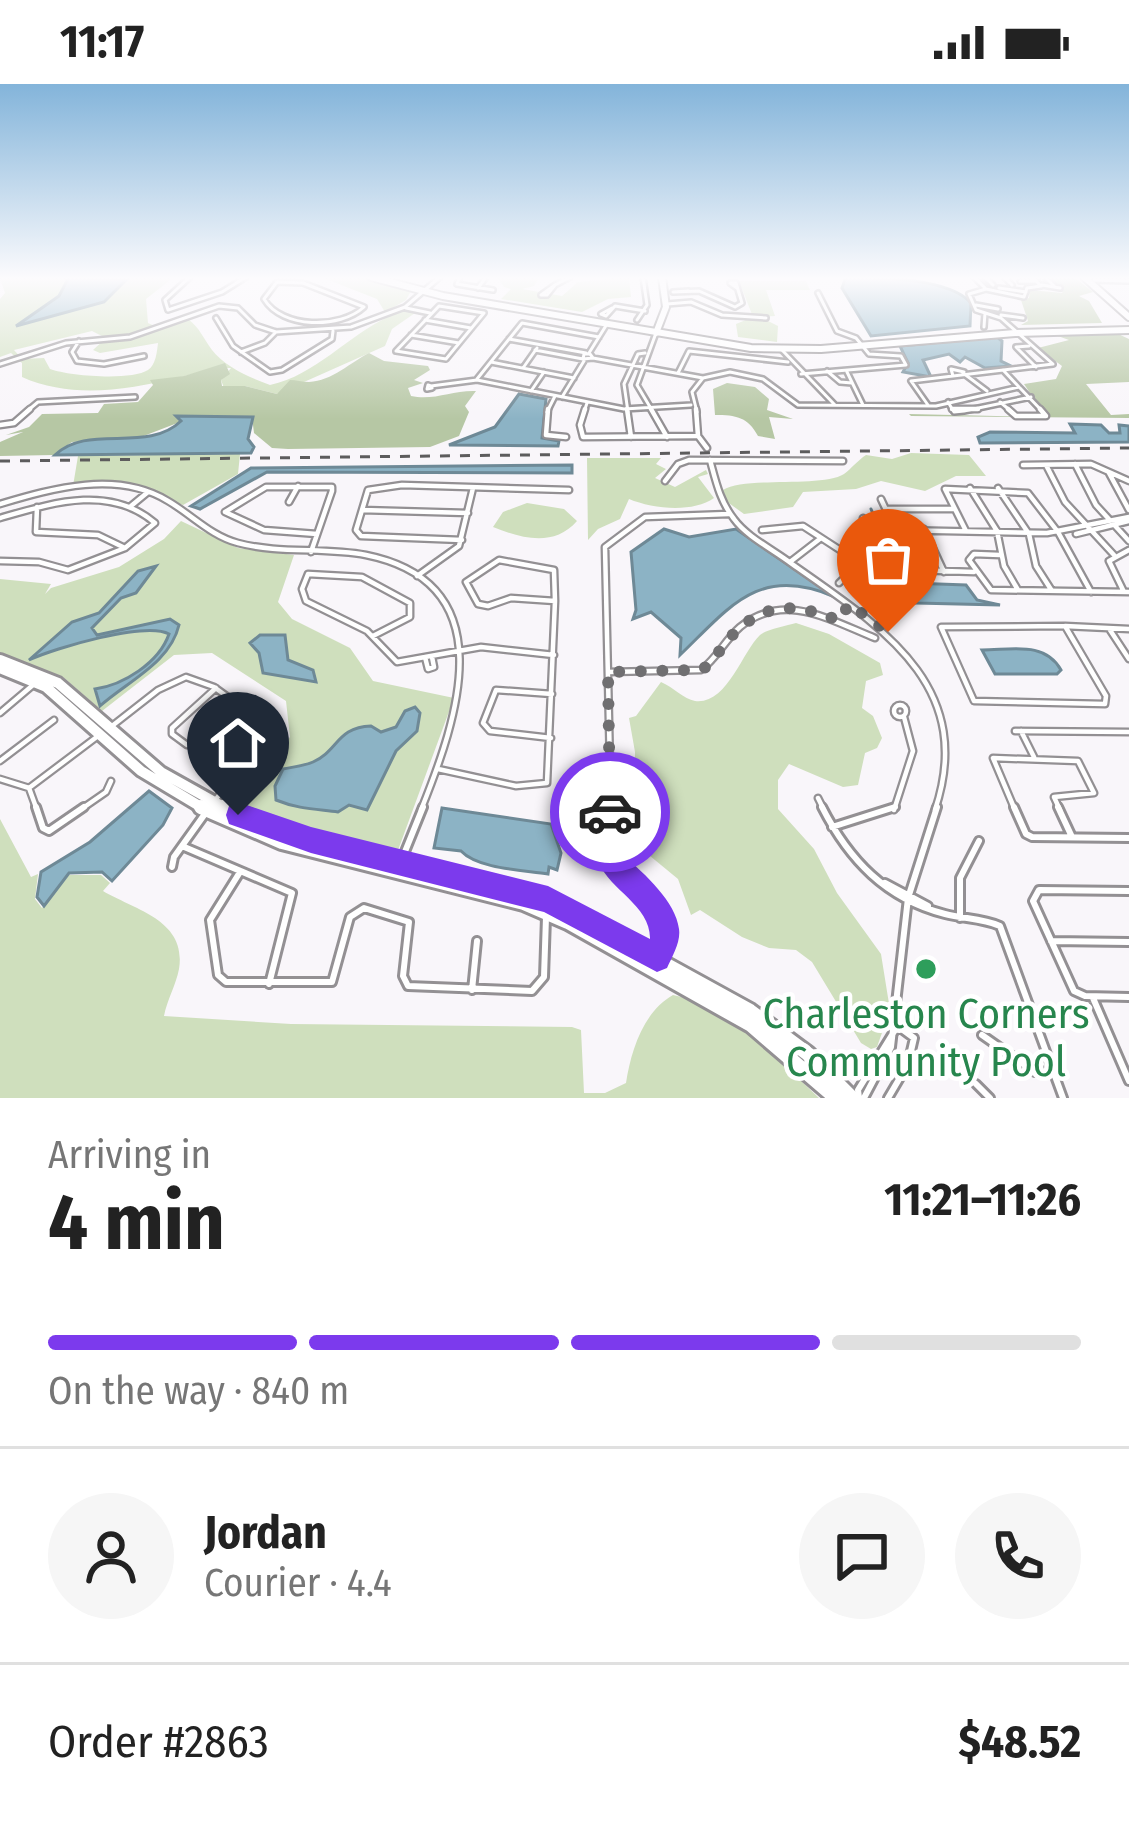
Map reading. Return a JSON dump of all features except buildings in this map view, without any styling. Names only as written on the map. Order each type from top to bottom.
[{"type":"main road","points":[[609,324],[782,350],[1011,329],[1106,326]]},
{"type":"main road","points":[[618,324],[765,345],[862,344]]},
{"type":"main road","points":[[656,331],[659,324]]},
{"type":"main road","points":[[1081,330],[1111,324]]},
{"type":"main road","points":[[1011,329],[1081,330],[1114,324]]},
{"type":"main road","points":[[0,664],[38,682],[104,732]]},
{"type":"main road","points":[[0,664],[58,683],[141,771],[282,842],[504,885],[567,910],[773,1040],[836,1098]]},
{"type":"main road","points":[[399,867],[546,911],[655,963],[757,1016],[858,1098]]},
{"type":"main road","points":[[520,902],[527,898],[567,910]]},
{"type":"main road","points":[[688,988],[757,1016]]},
{"type":"street","points":[[0,364],[80,341],[130,338],[163,324]]},
{"type":"street","points":[[222,324],[228,341],[260,367],[277,372],[322,347],[332,339],[332,331]]},
{"type":"street","points":[[254,324],[276,332],[332,331],[363,324]]},
{"type":"street","points":[[421,324],[394,354],[444,359],[475,324]]},
{"type":"street","points":[[450,324],[472,328]]},
{"type":"street","points":[[477,380],[521,324]]},
{"type":"street","points":[[529,324],[599,337]]},
{"type":"street","points":[[562,398],[607,324]]},
{"type":"street","points":[[801,374],[906,364],[901,356],[869,354],[834,324]]},
{"type":"street","points":[[928,405],[910,381],[1052,363],[1006,324]]},
{"type":"street","points":[[554,347],[565,331]]},
{"type":"street","points":[[646,353],[656,331]]},
{"type":"street","points":[[241,352],[265,343],[276,332]]},
{"type":"street","points":[[411,335],[459,344]]},
{"type":"street","points":[[509,338],[587,357]]},
{"type":"street","points":[[80,341],[72,357],[77,361],[104,364],[144,356]]},
{"type":"street","points":[[523,368],[540,344]]},
{"type":"street","points":[[1029,346],[1016,347],[1036,367]]},
{"type":"street","points":[[535,350],[703,378]]},
{"type":"street","points":[[782,350],[788,362],[835,405]]},
{"type":"street","points":[[677,373],[687,351],[788,362]]},
{"type":"street","points":[[631,437],[624,384],[638,354],[646,353]]},
{"type":"street","points":[[646,353],[650,356],[637,384],[667,437]]},
{"type":"street","points":[[742,373],[744,358]]},
{"type":"street","points":[[491,362],[574,378]]},
{"type":"street","points":[[846,370],[863,405]]},
{"type":"street","points":[[1000,402],[1014,415],[1046,416],[1004,370]]},
{"type":"street","points":[[827,371],[839,382],[853,383]]},
{"type":"street","points":[[531,391],[544,372]]},
{"type":"street","points":[[698,436],[701,428],[692,392],[703,378],[715,373],[742,373],[771,382],[794,404],[928,405],[971,401],[988,391],[1019,387]]},
{"type":"street","points":[[959,375],[988,391]]},
{"type":"street","points":[[431,386],[477,380],[627,409],[694,405]]},
{"type":"street","points":[[555,396],[547,411],[546,435],[566,437]]},
{"type":"street","points":[[0,425],[14,423],[38,402],[135,397]]},
{"type":"street","points":[[948,402],[954,412],[982,412],[1000,402],[1031,397]]},
{"type":"street","points":[[587,403],[582,437],[698,436]]},
{"type":"street","points":[[698,436],[707,448]]},
{"type":"street","points":[[710,460],[729,514],[908,653],[924,679],[947,747],[945,774],[906,896],[892,1052],[858,1098]]},
{"type":"street","points":[[665,481],[678,464],[825,460]]},
{"type":"street","points":[[1075,464],[1086,491],[1129,541]]},
{"type":"street","points":[[1023,465],[1093,464],[1129,482]]},
{"type":"street","points":[[1046,465],[1060,496],[1114,555]]},
{"type":"street","points":[[896,531],[1029,535],[1089,530],[1129,516],[1109,473]]},
{"type":"street","points":[[0,504],[83,486],[148,492],[224,539],[271,550],[375,557],[417,576],[450,610],[464,650],[460,698],[399,867]]},
{"type":"street","points":[[289,502],[298,486]]},
{"type":"street","points":[[463,540],[361,536],[356,530],[368,490],[374,486],[569,490]]},
{"type":"street","points":[[311,552],[317,534],[332,487],[266,488],[229,509],[226,516],[264,530],[317,534]]},
{"type":"street","points":[[417,576],[463,540],[472,488]]},
{"type":"street","points":[[970,488],[998,532],[1000,555],[1019,591]]},
{"type":"street","points":[[998,488],[1029,535],[1036,566],[1052,591]]},
{"type":"street","points":[[966,530],[944,490],[998,488],[1030,494],[1059,534],[1090,592]]},
{"type":"street","points":[[131,506],[148,492]]},
{"type":"street","points":[[0,518],[88,500],[131,506],[155,523],[125,548],[68,570],[40,562],[0,561]]},
{"type":"street","points":[[881,500],[914,570],[976,572]]},
{"type":"street","points":[[37,508],[36,532],[98,535],[125,548]]},
{"type":"street","points":[[885,509],[953,508]]},
{"type":"street","points":[[362,510],[468,513]]},
{"type":"street","points":[[655,963],[666,935],[664,925],[636,884],[612,863],[608,542],[650,515],[729,514]]},
{"type":"street","points":[[838,583],[877,543],[863,518]]},
{"type":"street","points":[[762,530],[796,524],[857,561]]},
{"type":"street","points":[[925,531],[944,572]]},
{"type":"street","points":[[790,562],[821,538]]},
{"type":"street","points":[[1114,555],[1129,550]]},
{"type":"street","points":[[1000,555],[970,556],[989,590],[1126,592]]},
{"type":"street","points":[[1114,555],[1110,569],[1126,592]]},
{"type":"street","points":[[436,769],[516,786],[541,786],[549,779],[556,573],[499,560],[466,582],[482,606],[512,598],[555,601]]},
{"type":"street","points":[[373,636],[414,616],[410,603],[382,584],[338,572],[308,574],[302,589],[306,602],[341,615],[373,636],[390,659],[496,647],[554,656]]},
{"type":"street","points":[[839,621],[850,605]]},
{"type":"street","points":[[608,672],[701,670],[712,663],[739,627],[772,607],[805,608],[875,638]]},
{"type":"street","points":[[1065,626],[1106,696],[1106,704],[974,701],[940,627],[1065,626],[1129,629]]},
{"type":"street","points":[[1110,630],[1129,659]]},
{"type":"street","points":[[29,788],[177,676],[197,675],[261,721],[261,737],[182,846],[172,867]]},
{"type":"street","points":[[0,713],[38,682]]},
{"type":"street","points":[[198,746],[187,746],[172,734],[172,728],[216,688]]},
{"type":"street","points":[[551,738],[490,731],[483,723],[496,690],[552,694]]},
{"type":"street","points":[[832,827],[894,810],[913,760],[913,732],[904,717]]},
{"type":"street","points":[[0,761],[54,720]]},
{"type":"street","points":[[1034,757],[1018,731],[1129,732]]},
{"type":"street","points":[[1072,837],[1054,797],[1092,795],[1094,790],[1074,758],[995,756],[993,761],[1026,833],[1072,837],[1129,838]]},
{"type":"street","points":[[0,779],[29,788]]},
{"type":"street","points":[[29,788],[43,828],[50,831],[106,792],[111,781]]},
{"type":"street","points":[[818,798],[858,868],[932,910],[988,919],[1000,926],[1063,1098]]},
{"type":"street","points":[[960,918],[955,898],[969,854],[979,841]]},
{"type":"street","points":[[182,846],[292,893],[269,984]]},
{"type":"street","points":[[240,872],[212,914],[218,975],[226,982],[332,982],[350,917],[364,908],[409,922],[404,976],[408,986],[532,991],[540,987],[546,911]]},
{"type":"street","points":[[1129,891],[1040,890],[1033,901],[1074,991],[1129,997]]},
{"type":"street","points":[[472,990],[477,940]]},
{"type":"street","points":[[1050,941],[1129,942]]},
{"type":"street","points":[[1092,996],[1129,1081]]},
{"type":"street","points":[[888,1098],[908,1064],[914,1038],[895,1027]]},
{"type":"street","points":[[982,1035],[1035,1072],[1054,1071]]},
{"type":"street","points":[[976,1084],[990,1098]]},
{"type":"green space","points":[[0,324],[159,328],[193,324],[223,361],[270,385],[302,373],[376,324],[399,324],[385,346],[277,394],[245,386],[224,388],[221,380],[231,368],[139,386],[60,388],[22,377],[22,363],[11,353],[0,357]],"holes":[[[92,331],[106,338],[93,350],[100,353],[158,343],[148,370],[115,376],[50,369],[44,358],[22,359],[14,350]]]},
{"type":"green space","points":[[736,324],[778,326],[777,342],[738,337]]},
{"type":"green space","points":[[1116,333],[1129,339],[1129,382],[1086,384],[1111,415],[1129,414],[1129,418],[911,416],[909,414],[1046,417],[1024,384],[1056,379],[1062,366],[1038,348],[1069,340],[1055,335]]},
{"type":"green space","points":[[369,353],[384,361],[428,366],[430,370],[414,380],[423,383],[408,388],[411,396],[476,391],[465,406],[469,412],[459,436],[430,447],[272,448],[254,433],[252,417],[177,417],[180,422],[141,437],[72,442],[54,455],[0,456],[0,442],[23,432],[6,435],[29,427],[42,414],[98,413],[104,404],[138,402],[153,385],[150,380],[184,376],[225,363],[230,374],[221,380],[222,386],[277,394],[290,380],[326,378]]},
{"type":"green space","points":[[727,383],[755,387],[769,399],[767,410],[793,419],[769,417],[775,439],[758,436],[741,418],[715,415],[713,389]]},
{"type":"green space","points":[[911,453],[969,455],[986,476],[956,476],[925,491],[881,481],[856,489],[803,492],[793,507],[744,514],[726,501],[723,490],[833,478],[866,455],[892,459]]},
{"type":"green space","points":[[240,454],[238,474],[183,505],[127,486],[73,486],[78,456]]},
{"type":"green space","points":[[587,458],[661,458],[656,464],[666,469],[655,478],[675,487],[706,470],[708,474],[698,477],[714,498],[673,508],[629,499],[620,519],[598,529],[588,540]]},
{"type":"green space","points":[[527,503],[564,509],[577,521],[558,535],[538,538],[493,527],[503,512]]},
{"type":"green space","points":[[181,521],[238,548],[294,555],[278,602],[292,619],[350,648],[373,681],[454,698],[397,853],[303,832],[237,806],[290,737],[286,701],[212,653],[174,655],[102,711],[63,677],[0,654],[0,579],[51,584],[45,594],[119,567],[164,539]]},
{"type":"green space","points":[[796,623],[829,634],[880,663],[883,675],[866,681],[862,708],[873,716],[882,738],[877,748],[865,753],[858,785],[843,787],[789,764],[778,780],[778,809],[814,849],[837,893],[881,954],[890,1010],[877,1047],[871,1049],[861,1043],[812,962],[796,950],[769,948],[742,937],[700,910],[691,915],[678,879],[644,851],[634,836],[635,752],[629,718],[636,716],[661,682],[695,701],[716,695],[760,635]]},
{"type":"green space","points":[[0,819],[31,877],[38,874],[35,899],[42,908],[69,875],[101,875],[110,883],[103,891],[167,928],[179,952],[179,969],[164,1016],[291,1024],[572,1027],[581,1030],[584,1093],[605,1093],[626,1083],[646,1022],[673,995],[734,1022],[819,1098],[0,1098]]},
{"type":"water","points":[[864,324],[970,324],[970,326],[871,336]]},
{"type":"water","points":[[997,337],[1002,341],[1001,361],[1011,366],[985,368],[949,354],[923,360],[931,377],[903,372],[908,363],[900,346]]},
{"type":"water","points":[[519,394],[546,399],[542,438],[559,441],[558,446],[449,445],[495,427]]},
{"type":"water","points":[[176,416],[253,417],[248,439],[254,447],[251,453],[55,455],[84,441],[152,436],[181,421]]},
{"type":"water","points":[[1070,424],[1101,425],[1109,433],[1120,433],[1119,425],[1129,426],[1129,442],[980,443],[978,437],[990,432],[1075,433]]},
{"type":"water","points":[[572,465],[572,473],[267,472],[200,509],[191,506],[251,468]]},
{"type":"water","points":[[664,529],[689,537],[736,529],[835,597],[786,585],[766,588],[731,607],[680,655],[681,638],[651,612],[633,619],[631,552]]},
{"type":"water","points":[[156,566],[136,593],[121,598],[92,628],[97,635],[170,619],[179,625],[174,638],[157,661],[100,706],[95,689],[139,671],[169,634],[121,633],[29,660],[72,622],[99,613],[138,571]]},
{"type":"water","points":[[894,568],[911,583],[966,585],[977,600],[1000,605],[916,603]]},
{"type":"water","points":[[260,635],[285,635],[288,660],[313,670],[316,682],[263,673],[259,653],[250,643]]},
{"type":"water","points":[[982,650],[1037,651],[1061,670],[1057,674],[995,674]]},
{"type":"water","points":[[415,707],[420,713],[417,731],[396,751],[367,810],[349,805],[338,812],[276,800],[275,786],[283,769],[321,757],[351,730],[371,726],[381,732],[396,727],[405,711]]},
{"type":"water","points":[[149,791],[172,808],[163,825],[112,881],[102,872],[69,873],[44,906],[37,897],[41,872],[90,842]]},
{"type":"water","points":[[442,808],[551,824],[561,853],[557,870],[549,867],[548,874],[502,868],[478,862],[461,851],[434,848]]},
{"type":"waterway","points":[[871,509],[895,567]]},
{"type":"railway","points":[[0,461],[1129,448]]},
{"type":"way so far","points":[[610,812],[608,672],[701,670],[712,663],[739,627],[772,607],[805,608],[839,621],[849,604],[888,632]]},
{"type":"place","name":"Charleston Corners Community Pool","points":[[926,969]]},
{"type":"route","points":[[238,815],[311,840],[504,885],[548,900],[657,958],[666,935],[664,925],[636,884],[612,863],[610,812]]}]
